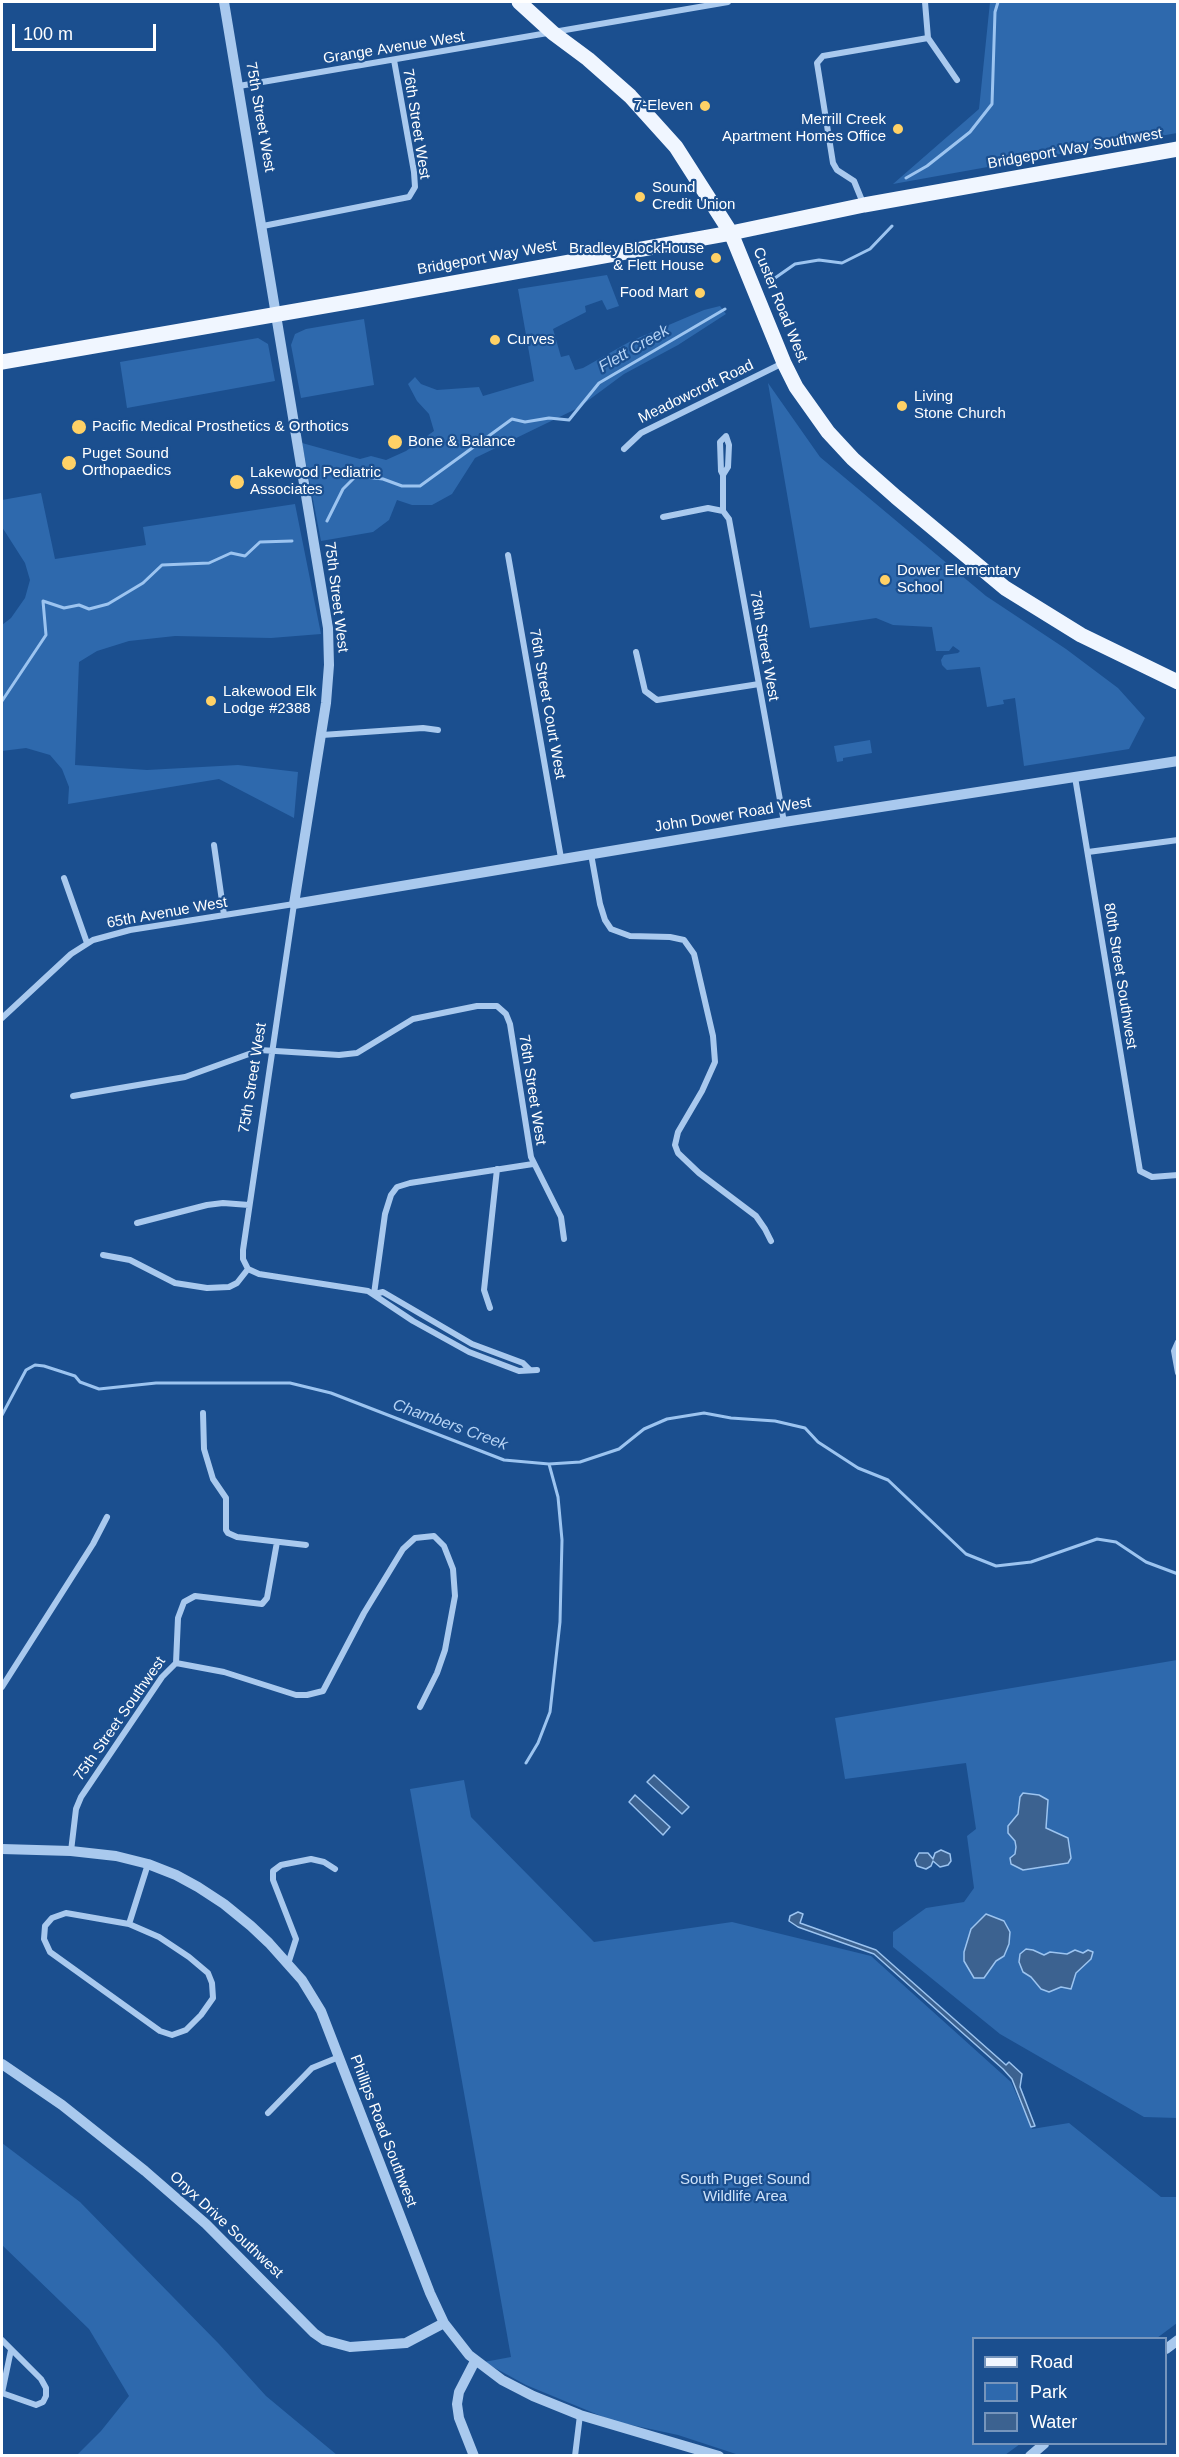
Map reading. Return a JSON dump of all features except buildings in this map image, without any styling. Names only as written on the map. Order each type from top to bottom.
[{"type":"main road","name":"Custer Road West","points":[[519,2],[553,33],[588,59],[652,117],[676,147],[730,232],[784,363],[809,407],[853,459],[997,581],[1029,603],[1081,635],[1178,682]]},
{"type":"main road","name":"Bridgeport Way Southwest","points":[[979,184],[1178,149]]},
{"type":"main road","name":"Bridgeport Way West","points":[[2,362],[276,315],[979,184]]},
{"type":"street","name":"75th Street West","points":[[224,2],[328,628],[328,679],[322,735],[249,1204],[243,1252],[248,1269]]},
{"type":"street","name":"Grange Avenue West","points":[[239,86],[553,33],[706,3],[728,2]]},
{"type":"street","points":[[925,2],[928,38],[957,80]]},
{"type":"street","points":[[864,205],[854,181],[837,170],[833,163],[817,66],[823,56],[928,38]]},
{"type":"street","name":"76th Street West","points":[[263,226],[403,200],[413,192],[414,172],[394,60]]},
{"type":"street","name":"Meadowcroft Road","points":[[624,449],[641,432],[784,363]]},
{"type":"street","name":"78th Street West","points":[[723,475],[728,467],[729,445],[726,436],[720,442],[723,511],[729,519],[784,822]]},
{"type":"street","points":[[663,518],[708,508],[723,511]]},
{"type":"street","name":"76th Street Court West","points":[[508,555],[561,858]]},
{"type":"street","points":[[636,652],[641,682],[645,691],[652,697],[664,699],[759,684]]},
{"type":"street","points":[[322,735],[423,728],[438,730]]},
{"type":"street","name":"John Dower Road West","points":[[294,904],[561,858],[1178,761]]},
{"type":"street","name":"80th Street Southwest","points":[[1075,777],[1140,1171],[1145,1176],[1178,1175]]},
{"type":"street","points":[[1088,852],[1178,840]]},
{"type":"street","points":[[214,845],[224,915]]},
{"type":"street","points":[[591,854],[605,920],[611,929],[630,936],[670,937],[684,940],[694,954],[713,1036],[714,1062],[702,1091],[678,1132],[675,1144],[678,1153],[699,1173],[756,1216],[771,1241]]},
{"type":"street","points":[[64,878],[87,943]]},
{"type":"street","name":"65th Avenue West","points":[[2,1018],[71,954],[87,943],[113,934],[294,904]]},
{"type":"street","name":"76th Street West","points":[[272,1049],[339,1055],[357,1053],[413,1019],[485,1005],[495,1005],[504,1010],[510,1024],[533,1164],[561,1217],[564,1239]]},
{"type":"street","points":[[73,1096],[185,1077],[247,1054],[272,1049]]},
{"type":"street","points":[[374,1294],[385,1214],[394,1189],[410,1183],[533,1164]]},
{"type":"street","points":[[490,1308],[484,1290],[497,1169]]},
{"type":"street","points":[[137,1223],[216,1203],[249,1204]]},
{"type":"street","points":[[103,1255],[130,1260],[174,1283],[207,1288],[218,1289],[233,1286],[248,1269],[259,1274],[355,1288],[374,1294],[383,1292],[472,1344],[523,1363],[529,1369],[537,1370]]},
{"type":"street","points":[[1178,1342],[1174,1351],[1178,1373]]},
{"type":"street","points":[[203,1413],[204,1449],[213,1479],[226,1498],[226,1530],[232,1535],[306,1545]]},
{"type":"street","points":[[2,1687],[93,1544],[107,1517]]},
{"type":"street","points":[[176,1663],[243,1677],[296,1695],[307,1695],[323,1690],[364,1613],[403,1549],[415,1538],[434,1536],[444,1546],[453,1569],[455,1596],[445,1650],[420,1707]]},
{"type":"street","name":"75th Street Southwest","points":[[71,1851],[76,1809],[81,1797],[162,1677],[176,1663],[178,1618],[184,1602],[195,1596],[262,1604],[267,1598],[276,1542]]},
{"type":"street","name":"Phillips Road Southwest","points":[[2,1849],[71,1851],[117,1856],[148,1864],[176,1875],[224,1904],[269,1943],[302,1980],[321,2011],[416,2260],[444,2323],[475,2361],[515,2388],[580,2415],[719,2456]]},
{"type":"street","points":[[288,1964],[296,1939],[273,1880],[275,1869],[281,1865],[310,1859],[324,1862],[335,1869]]},
{"type":"street","points":[[129,1924],[148,1864]]},
{"type":"street","points":[[60,1914],[94,1917],[129,1924],[166,1942],[208,1973],[212,1983],[213,1998],[186,2030],[172,2035],[160,2031],[50,1952],[44,1939],[45,1926],[52,1918],[60,1914]]},
{"type":"street","points":[[268,2113],[312,2068],[339,2057]]},
{"type":"street","name":"Onyx Drive Southwest","points":[[2,2064],[62,2105],[145,2171],[206,2224],[314,2333],[324,2340],[350,2347],[406,2343],[444,2323]]},
{"type":"street","points":[[2,2340],[41,2379],[46,2388],[43,2402],[36,2405],[2,2393],[11,2350]]},
{"type":"street","points":[[474,2456],[459,2418],[458,2404],[459,2392],[475,2361]]},
{"type":"street","points":[[575,2456],[580,2415]]},
{"type":"street","points":[[1030,2456],[1043,2445]]},
{"type":"green space","points":[[990,2],[1177,2],[1177,133],[893,184],[979,109]]},
{"type":"green space","points":[[607,275],[619,306],[607,310],[602,300],[585,306],[586,312],[553,329],[561,357],[569,355],[575,370],[583,368],[631,341],[704,310],[720,306],[726,314],[678,345],[624,374],[578,408],[475,458],[452,494],[432,505],[412,505],[397,500],[389,520],[373,532],[321,541],[302,443],[360,459],[371,456],[386,460],[406,451],[434,431],[429,414],[417,401],[408,384],[415,377],[421,384],[437,390],[479,387],[483,396],[534,381],[518,289]]},
{"type":"green space","points":[[364,319],[374,385],[301,398],[291,345],[295,334],[306,329]]},
{"type":"green space","points":[[258,338],[268,344],[275,381],[127,408],[120,362]]},
{"type":"green space","points":[[768,383],[820,457],[986,596],[1066,649],[1118,688],[1145,718],[1129,749],[1024,766],[1015,698],[1003,700],[1004,704],[987,707],[980,667],[947,670],[941,660],[944,655],[960,651],[953,646],[949,651],[936,651],[932,627],[893,625],[876,618],[810,628]]},
{"type":"green space","points":[[41,493],[55,559],[146,545],[143,527],[295,504],[321,634],[271,638],[175,636],[129,641],[97,651],[79,662],[75,765],[147,770],[238,765],[298,772],[294,818],[219,779],[68,804],[69,787],[62,769],[50,755],[26,748],[2,751],[2,625],[11,618],[25,598],[30,580],[25,563],[2,527],[2,500]]},
{"type":"green space","points":[[870,740],[872,753],[843,758],[843,761],[837,762],[834,746]]},
{"type":"green space","points":[[1177,1660],[1177,2118],[1144,2117],[1000,2034],[893,1947],[893,1932],[926,1908],[964,1902],[974,1888],[967,1836],[976,1829],[966,1763],[845,1779],[835,1718]]},
{"type":"green space","name":"South Puget Sound Wildlife Area","points":[[464,1780],[471,1817],[594,1942],[732,1922],[871,1956],[1011,2082],[1032,2129],[1069,2123],[1161,2197],[1177,2197],[1177,2323],[1158,2337],[972,2337],[972,2445],[1019,2445],[1005,2455],[739,2455],[678,2435],[613,2421],[526,2385],[484,2362],[511,2357],[410,1789]]},
{"type":"green space","points":[[2,2143],[80,2202],[219,2344],[266,2396],[337,2455],[77,2455],[101,2431],[129,2396],[89,2329],[2,2245]]},
{"type":"water","points":[[654,1775],[689,1807],[682,1814],[647,1782]]},
{"type":"water","points":[[1023,1793],[1039,1795],[1048,1800],[1046,1828],[1068,1838],[1071,1858],[1068,1863],[1023,1870],[1011,1864],[1010,1858],[1015,1854],[1016,1847],[1015,1841],[1008,1833],[1008,1826],[1018,1814],[1020,1797]]},
{"type":"water","points":[[635,1795],[670,1827],[663,1835],[629,1802]]},
{"type":"water","points":[[941,1850],[950,1854],[951,1861],[948,1865],[940,1867],[933,1861],[926,1869],[917,1866],[915,1860],[919,1853],[928,1853],[933,1859],[935,1853]]},
{"type":"water","points":[[798,1912],[803,1914],[800,1923],[876,1950],[1006,2065],[1009,2062],[1022,2074],[1020,2087],[1035,2126],[1031,2127],[1012,2079],[1003,2069],[874,1954],[798,1927],[789,1921],[790,1916]]},
{"type":"water","points":[[986,1914],[1004,1921],[1010,1932],[1009,1944],[1004,1956],[996,1961],[984,1978],[974,1978],[964,1961],[964,1952],[971,1929]]},
{"type":"water","points":[[1026,1949],[1044,1955],[1050,1952],[1067,1954],[1075,1950],[1083,1953],[1088,1950],[1093,1952],[1091,1959],[1076,1973],[1071,1989],[1061,1987],[1049,1992],[1041,1989],[1031,1977],[1023,1972],[1019,1962],[1020,1954]]},
{"type":"waterway","name":"Flett Creek","points":[[906,178],[927,166],[970,132],[992,104],[995,12],[998,2]]},
{"type":"waterway","name":"Flett Creek","points":[[775,278],[795,264],[819,260],[842,263],[870,249],[892,226]]},
{"type":"waterway","name":"Flett Creek","points":[[327,521],[343,489],[356,476],[383,479],[402,486],[420,486],[512,419],[525,422],[549,418],[569,420],[599,383],[725,309]]},
{"type":"waterway","name":"Flett Creek","points":[[2,701],[46,635],[43,601],[64,608],[79,605],[89,609],[108,604],[143,583],[162,565],[209,563],[231,553],[245,556],[260,542],[292,541]]},
{"type":"waterway","name":"Chambers Creek","points":[[2,1415],[26,1370],[35,1365],[75,1376],[80,1382],[99,1389],[156,1383],[290,1383],[331,1393],[504,1460],[549,1464],[580,1462],[619,1449],[644,1429],[667,1419],[704,1413],[731,1418],[775,1421],[805,1428],[818,1442],[858,1468],[888,1480],[966,1554],[996,1566],[1031,1562],[1097,1539],[1116,1542],[1146,1562],[1178,1574]]},
{"type":"waterway","points":[[526,1763],[538,1743],[550,1712],[560,1622],[562,1540],[558,1497],[549,1464]]},
{"type":"place","name":"7-Eleven","points":[[705,106]]},
{"type":"place","name":"Merrill Creek Apartment Homes Office","points":[[898,129]]},
{"type":"place","name":"Sound Credit Union","points":[[640,197]]},
{"type":"place","name":"Bradley BlockHouse & Flett House","points":[[716,258]]},
{"type":"place","name":"Food Mart","points":[[700,293]]},
{"type":"place","name":"Curves","points":[[495,340]]},
{"type":"place","name":"Living Stone Church","points":[[902,406]]},
{"type":"place","name":"Pacific Medical Prosthetics & Orthotics","points":[[79,427]]},
{"type":"place","name":"Bone & Balance","points":[[395,442]]},
{"type":"place","name":"Puget Sound Orthopaedics","points":[[69,463]]},
{"type":"place","name":"Lakewood Pediatric Associates","points":[[237,482]]},
{"type":"place","name":"Dower Elementary School","points":[[885,580]]},
{"type":"place","name":"Lakewood Elk Lodge #2388","points":[[211,701]]}]
